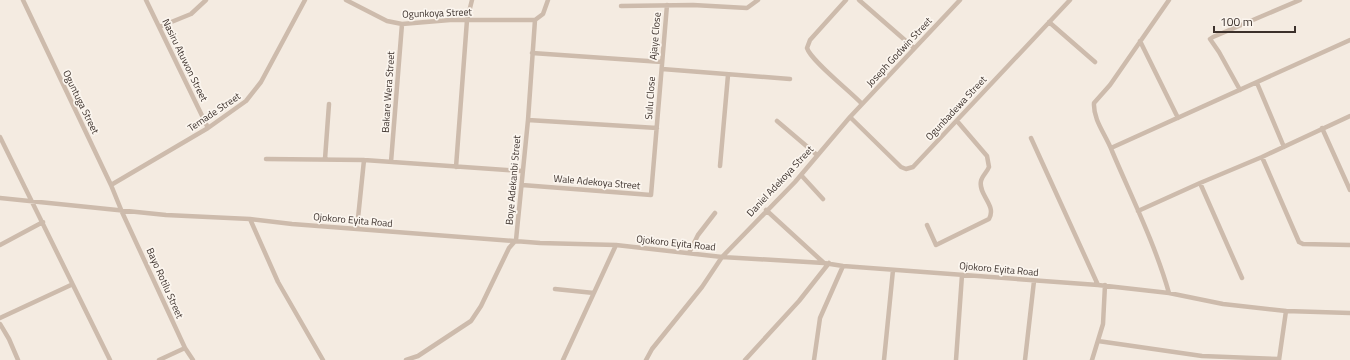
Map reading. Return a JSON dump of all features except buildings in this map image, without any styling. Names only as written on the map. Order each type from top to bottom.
[{"type":"street","name":"Oguntuga Street","points":[[23,0],[111,185],[122,212]]},
{"type":"street","name":"Nasiru Atuwon Street","points":[[146,0],[208,128]]},
{"type":"street","points":[[160,27],[191,14],[206,0]]},
{"type":"street","name":"Temade Street","points":[[111,185],[208,128],[246,102],[261,82],[305,0]]},
{"type":"street","name":"Ogunkoya Street","points":[[346,0],[387,21],[402,24],[467,20],[535,20]]},
{"type":"street","points":[[456,166],[467,20],[472,0]]},
{"type":"street","points":[[535,20],[543,14],[548,0]]},
{"type":"street","points":[[621,6],[667,5],[747,8],[758,0]]},
{"type":"street","points":[[846,0],[810,40],[807,48],[813,60],[862,104]]},
{"type":"street","points":[[859,0],[914,48]]},
{"type":"street","name":"Joseph Godwin Street","points":[[850,117],[960,0]]},
{"type":"street","name":"Ogunbadewa Street","points":[[850,117],[901,167],[906,169],[913,167],[1070,0]]},
{"type":"street","points":[[1168,294],[1154,249],[1111,148],[1093,111],[1094,103],[1110,85],[1169,0]]},
{"type":"street","points":[[1240,90],[1210,39],[1300,0]]},
{"type":"street","name":"Ajaye Close","points":[[662,69],[667,5]]},
{"type":"street","name":"Boye Adekanbi Street","points":[[516,240],[528,120],[535,20]]},
{"type":"street","points":[[1049,22],[1095,62]]},
{"type":"street","name":"Bakare Wera Street","points":[[392,162],[402,24]]},
{"type":"street","points":[[1111,148],[1258,83],[1350,40]]},
{"type":"street","points":[[1140,41],[1178,118]]},
{"type":"street","points":[[532,53],[662,62]]},
{"type":"street","points":[[662,69],[790,79]]},
{"type":"street","name":"Sulu Close","points":[[657,128],[662,69]]},
{"type":"street","points":[[720,166],[728,75]]},
{"type":"street","points":[[1258,83],[1284,147]]},
{"type":"street","points":[[326,159],[329,104]]},
{"type":"street","points":[[1138,212],[1200,182],[1262,158],[1322,128],[1350,116]]},
{"type":"street","name":"Daniel Adekoya Street","points":[[646,360],[652,349],[702,287],[722,257],[801,175],[850,117]]},
{"type":"street","points":[[528,120],[657,128]]},
{"type":"street","points":[[927,225],[936,245],[989,219],[991,216],[992,209],[981,184],[982,179],[989,167],[989,163],[980,145],[957,121]]},
{"type":"street","points":[[777,122],[817,155]]},
{"type":"street","name":"Wale Adekoya Street","points":[[522,185],[651,195],[657,128]]},
{"type":"street","points":[[1322,128],[1350,190]]},
{"type":"street","points":[[0,137],[31,201],[43,222],[71,285],[110,360]]},
{"type":"street","points":[[1031,138],[1098,285]]},
{"type":"street","points":[[1262,158],[1299,242],[1303,244],[1350,245]]},
{"type":"street","points":[[266,159],[364,160],[522,171]]},
{"type":"street","points":[[357,228],[364,160]]},
{"type":"street","points":[[801,175],[823,199]]},
{"type":"street","points":[[1200,182],[1242,278]]},
{"type":"street","name":"Ojokoro Eyita Road","points":[[0,198],[122,212],[250,219],[422,235],[516,240],[540,243],[616,245],[722,257],[826,263],[843,266],[893,270],[1105,285],[1223,304],[1286,311],[1350,313]]},
{"type":"street","points":[[745,360],[798,301],[826,263],[766,210]]},
{"type":"street","name":"Bayo Rotilu Street","points":[[122,212],[184,348],[193,360]]},
{"type":"street","points":[[689,253],[698,235],[715,213]]},
{"type":"street","points":[[250,219],[278,282],[323,360]]},
{"type":"street","points":[[0,245],[43,222]]},
{"type":"street","points":[[406,360],[419,358],[471,321],[481,306],[509,248],[516,240]]},
{"type":"street","points":[[563,360],[616,245]]},
{"type":"street","points":[[814,360],[820,318],[843,266]]},
{"type":"street","points":[[884,360],[893,270]]},
{"type":"street","points":[[956,360],[962,275]]},
{"type":"street","points":[[1025,360],[1034,281]]},
{"type":"street","points":[[0,318],[71,285]]},
{"type":"street","points":[[1092,360],[1103,324],[1105,285]]},
{"type":"street","points":[[555,290],[594,293]]},
{"type":"street","points":[[1098,341],[1202,356],[1279,359],[1286,311]]},
{"type":"street","points":[[0,324],[10,339],[18,360]]},
{"type":"street","points":[[159,360],[184,348]]}]
